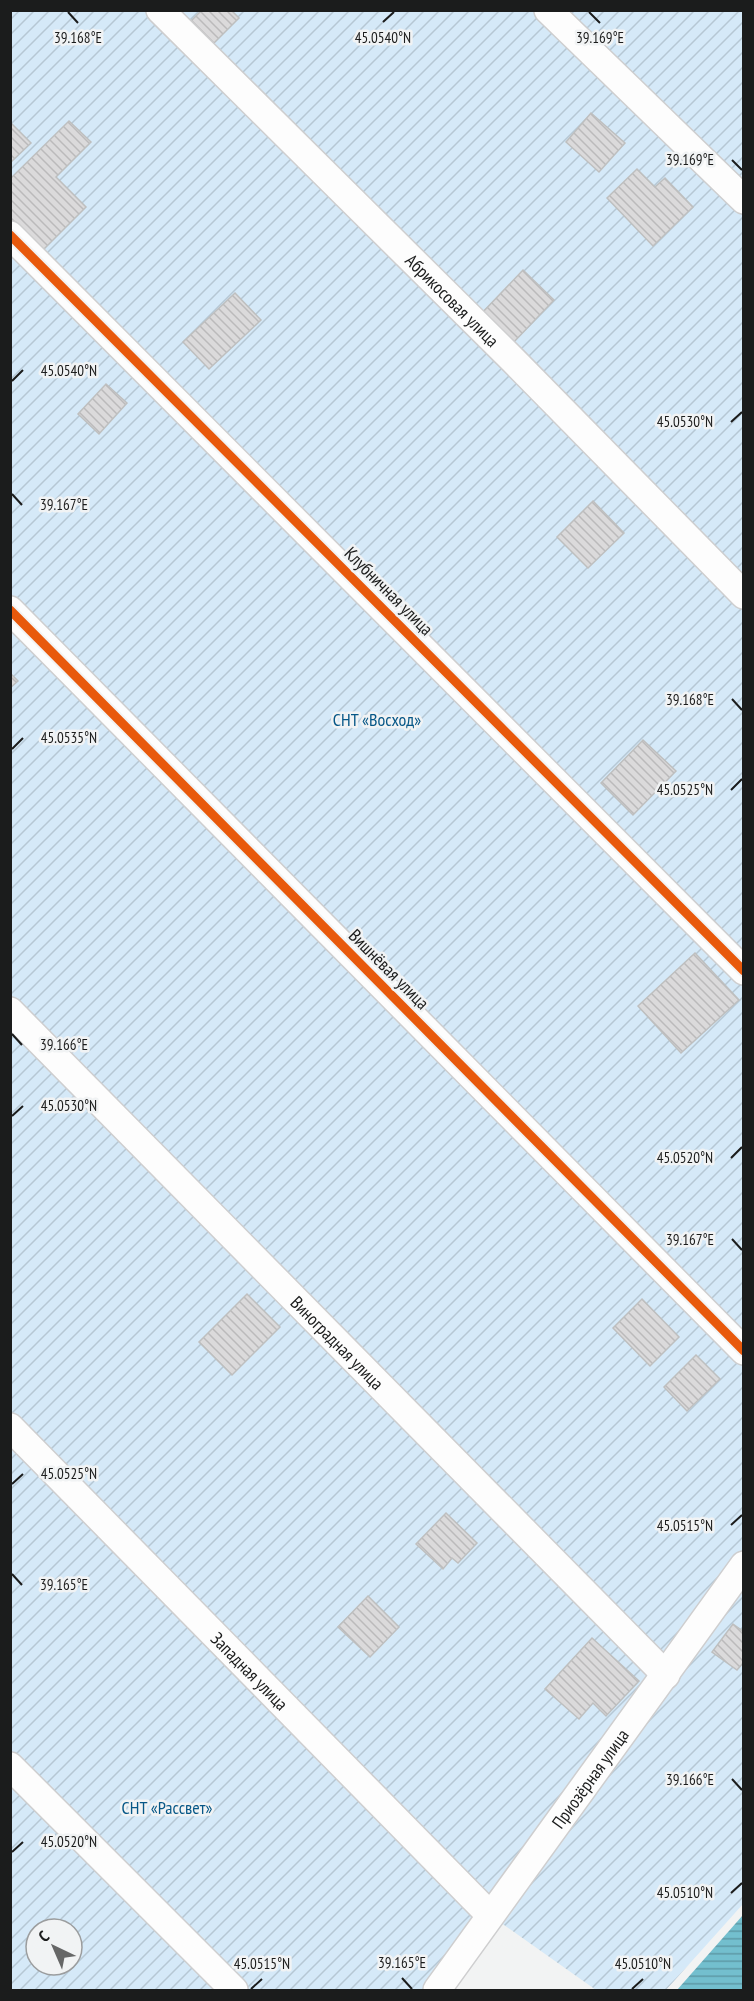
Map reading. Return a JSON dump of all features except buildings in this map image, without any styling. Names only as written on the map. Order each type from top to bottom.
[{"type":"street","name":"Абрикосовая улица","points":[[160,10],[513,360],[744,595]]},
{"type":"street","points":[[548,10],[744,200]]},
{"type":"street","name":"Клубничная улица","points":[[10,235],[744,971]]},
{"type":"street","name":"Вишнёвая улица","points":[[10,610],[744,1351]]},
{"type":"street","name":"Виноградная улица","points":[[10,1011],[666,1675]]},
{"type":"street","name":"Западная улица","points":[[10,1427],[490,1915]]},
{"type":"street","name":"Приозёрная улица","points":[[437,1990],[744,1565]]},
{"type":"street","points":[[10,1766],[234,1990]]},
{"type":"green space","name":"СНТ «Восход»","points":[[11,11],[743,11],[743,1904],[666,1990],[596,1990],[490,1915],[437,1990],[11,1990]]},
{"type":"water","points":[[743,1915],[743,1990],[677,1990]]},
{"type":"cycle path","points":[[10,235],[744,971]]},
{"type":"cycle path","points":[[10,610],[744,1351]]},
{"type":"park label","name":"СНТ «Рассвет»","points":[[167,1807]]}]
